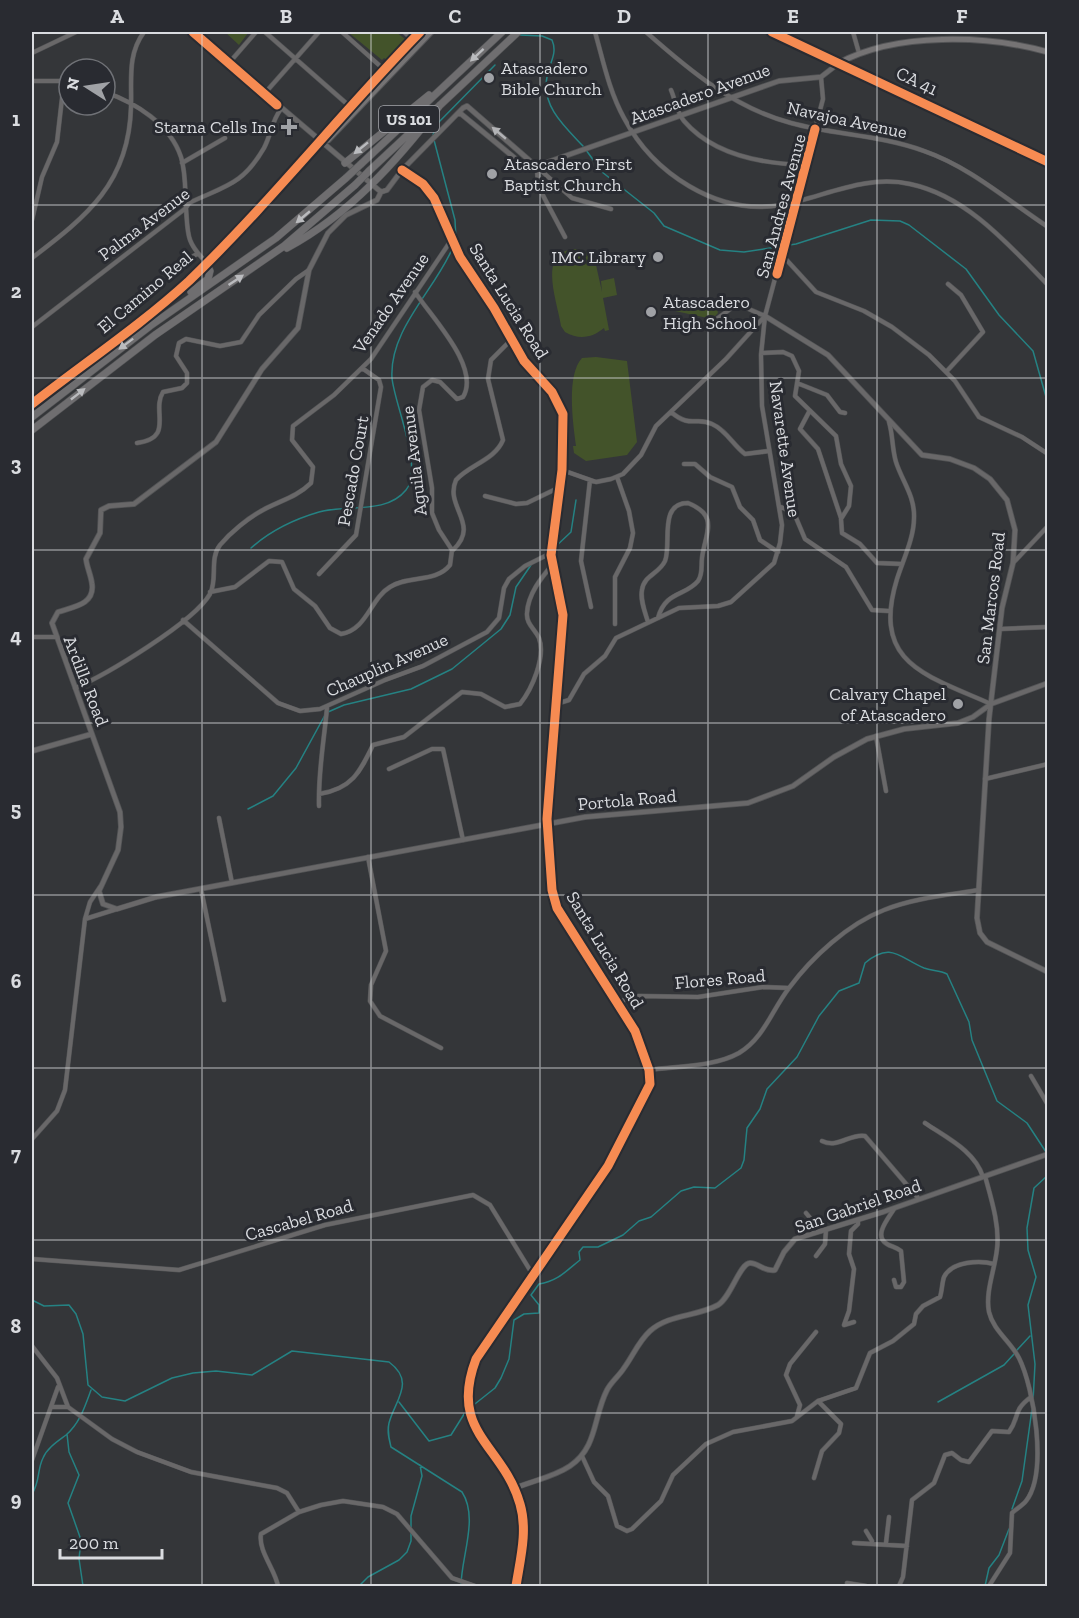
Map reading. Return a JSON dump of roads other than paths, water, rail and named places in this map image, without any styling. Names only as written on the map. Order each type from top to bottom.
[{"type":"highway","name":"El Camino Real","points":[[32,417],[182,303],[276,238],[346,178],[500,33]]},
{"type":"highway","name":"El Camino Real","points":[[32,430],[155,334],[264,260],[317,220],[517,35]]},
{"type":"highway","points":[[345,163],[457,74]]},
{"type":"highway","points":[[264,260],[299,242],[372,186],[440,105]]},
{"type":"highway","points":[[182,303],[189,294],[208,279],[210,271],[206,263]]},
{"type":"main road","name":"El Camino Real","points":[[353,109],[384,69],[420,32]]},
{"type":"main road","name":"El Camino Real","points":[[32,404],[176,292],[430,32]]},
{"type":"main road","name":"CA 41","points":[[772,32],[1047,162]]},
{"type":"main road","points":[[839,63],[859,53],[911,43],[952,40],[1004,43],[1047,52]]},
{"type":"street","points":[[32,53],[76,32]]},
{"type":"street","points":[[32,258],[80,220],[106,191],[118,169],[127,144],[132,104],[132,59],[144,32]]},
{"type":"street","points":[[193,32],[381,192]]},
{"type":"street","points":[[229,63],[256,32]]},
{"type":"street","points":[[265,32],[353,109]]},
{"type":"street","points":[[266,93],[319,32]]},
{"type":"street","points":[[342,32],[389,74]]},
{"type":"street","points":[[404,32],[418,44]]},
{"type":"street","points":[[595,32],[617,104],[634,134],[648,152],[670,173],[710,196],[750,207],[780,205],[868,183],[898,182],[927,188],[956,202],[983,222],[1047,285]]},
{"type":"street","name":"Navajoa Avenue","points":[[646,32],[698,76],[732,98],[774,118],[815,129],[878,138],[927,152],[975,176],[1047,227]]},
{"type":"street","points":[[853,32],[859,53]]},
{"type":"street","points":[[821,77],[839,63]]},
{"type":"street","name":"Atascadero Avenue","points":[[537,167],[779,81],[821,77]]},
{"type":"street","name":"San Andres Avenue","points":[[617,477],[634,463],[656,426],[726,359],[765,316],[823,99],[821,77]]},
{"type":"street","points":[[32,81],[57,81]]},
{"type":"street","points":[[256,86],[279,107]]},
{"type":"street","points":[[671,90],[681,117],[713,143],[738,155],[765,163],[806,165]]},
{"type":"street","points":[[117,97],[132,104],[165,129],[176,146],[182,163],[190,243],[206,263]]},
{"type":"street","points":[[537,167],[528,169],[522,166],[460,113],[467,106],[578,201],[611,209]]},
{"type":"street","name":"Palma Avenue","points":[[32,327],[186,208],[189,203],[221,191],[237,181],[263,149],[279,107]]},
{"type":"street","name":"Ardilla Road","points":[[32,1139],[57,1111],[65,1089],[85,919],[90,902],[118,850],[121,827],[118,804],[55,637],[52,623],[56,615],[81,606],[91,594],[92,584],[86,559],[100,533],[101,510],[109,506],[134,504],[216,442],[262,369],[298,328],[309,270],[334,225],[346,215],[377,200],[381,192],[387,190],[402,170],[460,113]]},
{"type":"street","points":[[32,220],[36,211],[42,177],[57,142],[61,117]]},
{"type":"street","points":[[182,163],[225,138]]},
{"type":"street","points":[[537,167],[538,186],[565,237]]},
{"type":"street","name":"Santa Lucia Road","points":[[402,170],[431,193],[441,210],[452,239],[511,340],[524,361],[555,396],[561,410],[564,430],[561,487],[551,553],[563,615],[548,823],[552,890],[556,905],[636,1031],[649,1070],[648,1092],[616,1153],[476,1359],[467,1394],[470,1414],[478,1434],[514,1488],[522,1511],[524,1529],[516,1587]]},
{"type":"street","name":"Venado Avenue","points":[[210,592],[214,558],[221,544],[254,515],[295,495],[312,481],[312,464],[292,440],[291,433],[294,424],[334,395],[362,369],[387,337],[452,239]]},
{"type":"street","points":[[783,252],[816,292],[844,302],[892,327],[946,372],[980,417],[1022,437],[1047,454]]},
{"type":"street","points":[[180,264],[197,254]]},
{"type":"street","points":[[137,443],[149,440],[160,428],[162,419],[159,399],[163,392],[182,388],[187,383],[187,373],[176,352],[179,343],[186,339],[219,346],[241,342],[259,315],[296,279],[309,270]]},
{"type":"street","points":[[946,372],[983,332],[961,295],[948,284]]},
{"type":"street","name":"Aguila Avenue","points":[[415,292],[457,351],[465,373],[467,388],[463,397],[457,399],[440,382],[432,380],[423,387],[419,405],[432,488],[432,513],[439,530],[452,550]]},
{"type":"street","points":[[714,321],[737,304],[765,316]]},
{"type":"street","name":"Navarette Avenue","points":[[556,704],[569,700],[584,674],[605,656],[616,638],[682,608],[726,604],[774,563],[782,525],[762,406],[761,353],[765,316]]},
{"type":"street","name":"San Marcos Road","points":[[765,316],[828,355],[922,455],[950,459],[974,468],[1004,493],[1014,522],[1013,563],[1000,629],[991,704],[978,924],[984,939],[1047,972]]},
{"type":"street","points":[[75,688],[123,664],[183,620],[210,592],[235,587],[263,565],[277,560],[282,562],[297,592],[315,606],[330,628],[337,633],[346,633],[358,627],[376,599],[391,586],[446,569],[452,562],[452,550],[460,542],[464,526],[454,500],[454,484],[462,473],[481,463],[503,440],[488,379],[491,360],[511,340]]},
{"type":"street","points":[[761,353],[783,352],[792,356],[798,365],[795,396],[809,412],[834,432],[841,464],[849,479],[851,500],[841,519]]},
{"type":"street","name":"Pescado Court","points":[[319,574],[356,535],[381,387],[379,380],[362,369]]},
{"type":"street","points":[[796,383],[827,395],[840,412],[846,413]]},
{"type":"street","points":[[671,412],[687,423],[708,422],[720,428],[745,454],[769,451]]},
{"type":"street","points":[[809,412],[800,429],[818,449],[841,519],[842,533],[860,544],[874,561],[880,564],[902,564]]},
{"type":"street","points":[[889,419],[895,458],[914,510],[912,532],[889,611],[892,639],[907,660],[933,678],[991,704]]},
{"type":"street","points":[[684,464],[698,466],[710,477],[732,487],[740,507],[753,520],[760,540],[778,552]]},
{"type":"street","points":[[562,470],[601,482],[617,477],[629,511],[633,533],[630,548],[615,577],[615,624]]},
{"type":"street","points":[[590,480],[581,561],[591,607]]},
{"type":"street","points":[[485,496],[516,504],[527,503],[561,487]]},
{"type":"street","points":[[648,622],[642,598],[643,584],[665,560],[668,524],[672,511],[680,504],[688,503],[704,513],[709,524],[701,574],[695,584],[671,597],[657,618]]},
{"type":"street","points":[[780,507],[794,513],[805,539],[846,567],[872,610],[889,611]]},
{"type":"street","points":[[1013,563],[1047,526]]},
{"type":"street","name":"Chauplin Avenue","points":[[183,620],[278,703],[300,711],[327,708],[385,680],[423,666],[487,632],[500,618],[504,588],[509,579],[525,566],[551,553]]},
{"type":"street","points":[[318,794],[330,792],[357,775],[367,763],[374,745],[404,737],[462,692],[481,694],[501,707],[513,707],[520,704],[536,679],[540,648],[538,637],[528,622],[529,602],[538,583],[553,564]]},
{"type":"street","points":[[1000,629],[1046,626]]},
{"type":"street","points":[[32,637],[55,637]]},
{"type":"street","name":"Portola Road","points":[[85,919],[156,897],[548,823],[602,814],[748,803],[792,786],[834,757],[876,736],[904,729],[958,723],[973,717],[991,704],[1047,683]]},
{"type":"street","points":[[319,806],[318,769],[327,708]]},
{"type":"street","points":[[32,752],[92,734]]},
{"type":"street","points":[[876,736],[886,791]]},
{"type":"street","points":[[389,769],[432,749],[443,749],[463,840]]},
{"type":"street","points":[[985,779],[1047,764]]},
{"type":"street","points":[[219,818],[232,883]]},
{"type":"street","points":[[368,858],[386,951],[369,992],[373,1009],[380,1016],[441,1048]]},
{"type":"street","points":[[100,886],[101,902],[108,908],[117,909]]},
{"type":"street","points":[[201,889],[224,1000]]},
{"type":"street","points":[[649,1070],[709,1062],[740,1052],[768,1023],[789,988],[817,957],[853,928],[877,913],[905,904],[979,890]]},
{"type":"street","name":"Flores Road","points":[[617,1002],[635,996],[698,997],[763,987],[789,988]]},
{"type":"street","points":[[1031,1076],[1047,1106]]},
{"type":"street","points":[[925,1123],[970,1155],[980,1165],[998,1232],[989,1296],[989,1314],[1020,1360],[1031,1397],[1036,1474],[1027,1500],[1012,1513],[1010,1553],[989,1587]]},
{"type":"street","points":[[822,1141],[837,1143],[860,1135],[865,1136],[919,1200]]},
{"type":"street","name":"San Gabriel Road","points":[[582,1456],[593,1438],[600,1406],[608,1389],[649,1332],[673,1318],[719,1304],[733,1290],[741,1268],[746,1264],[751,1263],[768,1271],[775,1270],[784,1252],[795,1239],[919,1200],[1047,1154]]},
{"type":"street","name":"Cascabel Road","points":[[32,1259],[179,1270],[325,1225],[469,1195],[480,1197],[490,1204],[532,1275]]},
{"type":"street","points":[[894,1208],[880,1233],[881,1239],[886,1244],[901,1251],[904,1282],[901,1287],[896,1287],[894,1280]]},
{"type":"street","points":[[806,1213],[824,1230],[825,1244],[816,1256]]},
{"type":"street","points":[[854,1322],[844,1325],[849,1311],[854,1269],[849,1254],[851,1231],[858,1224],[858,1220]]},
{"type":"street","points":[[514,1488],[560,1471],[582,1456],[593,1480],[608,1496],[617,1526],[627,1531],[661,1502],[673,1475],[706,1444],[733,1431],[792,1421],[818,1401],[856,1388],[870,1353],[893,1341],[914,1324],[916,1314],[923,1306],[940,1297],[944,1277],[952,1269],[972,1263],[994,1264]]},
{"type":"street","points":[[797,1417],[800,1405],[786,1375],[790,1364],[816,1332]]},
{"type":"street","points":[[32,1347],[52,1369],[68,1407],[112,1439],[156,1460],[191,1472],[282,1490],[300,1512]]},
{"type":"street","points":[[32,1460],[58,1387]]},
{"type":"street","points":[[899,1587],[903,1578],[912,1500],[934,1483],[945,1455],[952,1453],[965,1463],[969,1462],[992,1431],[1009,1432],[1017,1410],[1031,1397]]},
{"type":"street","points":[[814,1478],[822,1451],[839,1433],[841,1424],[818,1401]]},
{"type":"street","points":[[52,1407],[68,1407]]},
{"type":"street","points":[[278,1587],[260,1537],[264,1531],[321,1504],[343,1502],[391,1510],[452,1578],[475,1587]]},
{"type":"street","points":[[886,1543],[889,1517]]},
{"type":"street","points":[[866,1531],[872,1542]]},
{"type":"street","points":[[854,1543],[872,1542],[907,1546]]},
{"type":"street","points":[[847,1583],[866,1587]]},
{"type":"waterway","points":[[472,32],[497,33]]},
{"type":"waterway","points":[[520,35],[542,36],[552,40],[554,50],[547,77],[548,97],[556,115],[583,146]]},
{"type":"waterway","points":[[433,135],[437,124],[495,65]]},
{"type":"waterway","points":[[434,140],[455,220],[456,240]]},
{"type":"waterway","points":[[586,150],[602,172],[654,213],[664,226],[720,250],[744,252],[796,244],[871,220],[900,221],[909,225],[966,269],[999,315],[1033,351],[1048,404]]},
{"type":"waterway","points":[[251,548],[283,526],[301,518],[330,510],[377,506],[398,498],[406,490],[411,480],[412,467],[392,378],[393,360],[406,326],[453,247]]},
{"type":"waterway","points":[[554,548],[571,532],[576,500]]},
{"type":"waterway","points":[[328,712],[344,705],[411,689],[452,669],[501,629],[510,615],[516,587],[531,565]]},
{"type":"waterway","points":[[248,809],[273,796],[296,768],[325,715]]},
{"type":"waterway","points":[[399,1402],[429,1441],[451,1435],[466,1411],[495,1388],[501,1378],[509,1359],[514,1320],[524,1314],[539,1313],[539,1305],[531,1295],[539,1284],[546,1283],[566,1272],[580,1260],[579,1252],[583,1247],[598,1247],[623,1235],[639,1221],[651,1217],[681,1191],[694,1187],[715,1188],[741,1168],[747,1128],[760,1109],[767,1089],[797,1057],[819,1016],[839,991],[859,983],[865,963],[874,956],[889,952],[924,968],[947,974],[969,1022],[972,1040],[997,1101],[1027,1123],[1046,1152]]},
{"type":"waterway","points":[[1033,1401],[1035,1364],[1028,1305],[1036,1277],[1028,1250],[1027,1228],[1034,1188],[1048,1175]]},
{"type":"waterway","points":[[32,1300],[44,1306],[69,1305],[76,1314],[83,1334],[88,1385],[102,1397],[125,1401],[172,1378],[193,1373],[216,1371],[252,1375],[292,1351],[389,1362],[397,1369],[402,1384],[389,1423],[391,1447],[462,1492],[467,1502],[469,1526],[461,1586]]},
{"type":"waterway","points":[[1017,1350],[1030,1336]]},
{"type":"waterway","points":[[938,1402],[1004,1365],[1014,1354]]},
{"type":"waterway","points":[[32,1494],[45,1454],[75,1425],[91,1390]]},
{"type":"waterway","points":[[1012,1509],[1022,1481],[1032,1409]]},
{"type":"waterway","points":[[67,1434],[69,1452],[79,1475],[68,1503],[81,1540],[79,1559],[83,1586]]},
{"type":"waterway","points":[[359,1586],[368,1577],[399,1560],[407,1552],[411,1541],[411,1516],[422,1476],[420,1465]]},
{"type":"waterway","points":[[985,1586],[989,1568],[999,1555],[1009,1529]]},
{"type":"place","name":"Atascadero Bible Church","points":[[489,78]]},
{"type":"place","name":"Starna Cells Inc","points":[[289,127]]},
{"type":"place","name":"Atascadero First Baptist Church","points":[[492,174]]},
{"type":"place","name":"IMC Library","points":[[658,257]]},
{"type":"place","name":"Atascadero High School","points":[[651,312]]},
{"type":"place","name":"Calvary Chapel of Atascadero","points":[[958,704]]}]
